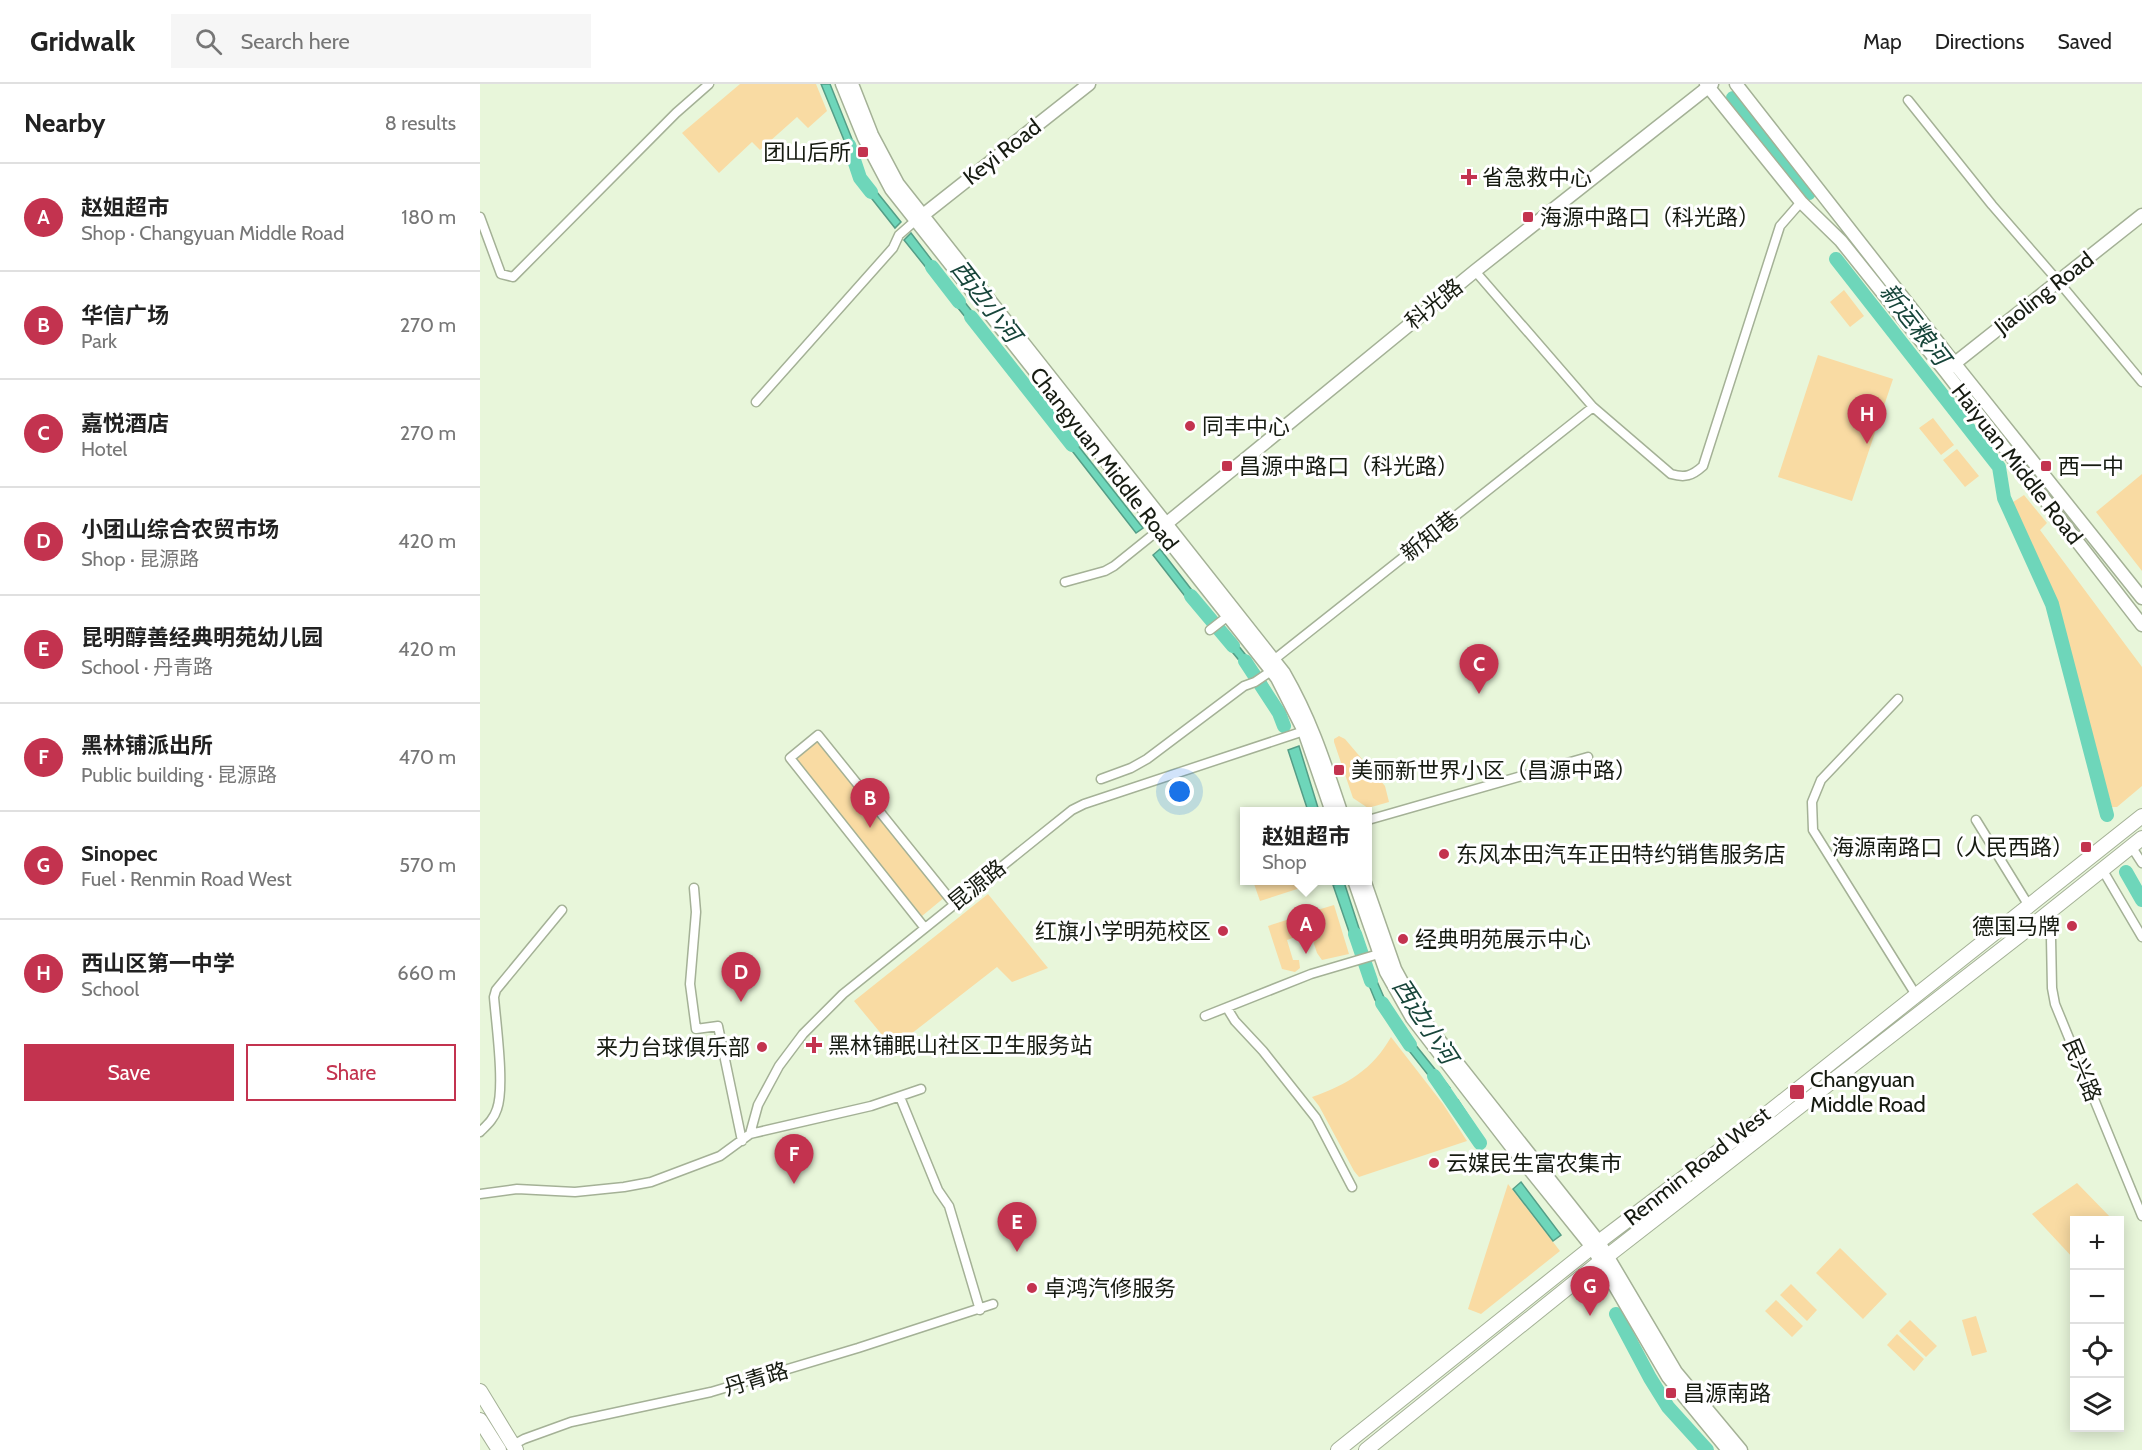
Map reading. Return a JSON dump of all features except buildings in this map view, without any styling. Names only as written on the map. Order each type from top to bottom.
[{"type":"main road","name":"Changyuan Middle Road","points":[[842,84],[873,159],[891,189],[919,218],[1273,665],[1302,705],[1305,731],[1330,807]]},
{"type":"main road","name":"Changyuan Middle Road","points":[[852,84],[881,154],[919,218]]},
{"type":"main road","name":"Keyi Road","points":[[919,218],[1089,84]]},
{"type":"main road","name":"Haiyuan Middle Road","points":[[1736,84],[2142,625]]},
{"type":"main road","name":"Haiyuan Middle Road","points":[[1709,85],[1801,202],[1841,242],[2142,598]]},
{"type":"main road","name":"科光路","points":[[1163,526],[1475,271],[1709,85]]},
{"type":"main road","name":"Jiaoling Road","points":[[1952,371],[2061,284],[2142,215]]},
{"type":"main road","name":"Jiaoling Road","points":[[2061,284],[2142,225]]},
{"type":"main road","name":"Changyuan Middle Road","points":[[1163,526],[1226,617],[1273,665]]},
{"type":"main road","name":"Changyuan Middle Road","points":[[1305,731],[1339,807]]},
{"type":"main road","name":"Renmin Road West","points":[[1338,1450],[1595,1244],[1740,1135],[2142,816]]},
{"type":"main road","name":"Renmin Road West","points":[[1366,1450],[1605,1258],[2041,920],[2137,842]]},
{"type":"main road","points":[[1356,885],[1396,993],[1412,1018],[1514,1151],[1595,1244],[1676,1372],[1741,1450]]},
{"type":"main road","points":[[1365,885],[1380,953]]},
{"type":"main road","points":[[1605,1258],[1668,1377],[1728,1450]]},
{"type":"main road","points":[[480,1391],[515,1448]]},
{"type":"main road","points":[[480,1420],[499,1450]]},
{"type":"street","points":[[480,217],[501,274],[513,277],[676,113],[709,84]]},
{"type":"street","points":[[1908,100],[1992,205],[2142,382]]},
{"type":"street","points":[[1475,271],[1593,407],[1671,474],[1681,477],[1694,475],[1703,466],[1780,226],[1801,202]]},
{"type":"street","points":[[756,402],[893,248],[899,235],[919,218]]},
{"type":"street","name":"新知巷","points":[[1101,779],[1138,765],[1244,686],[1256,682],[1273,665],[1593,407]]},
{"type":"street","points":[[1065,582],[1105,571],[1121,561],[1163,526]]},
{"type":"street","points":[[1210,630],[1226,617]]},
{"type":"street","points":[[1898,699],[1821,780],[1812,802],[1813,830],[1916,996]]},
{"type":"street","name":"昆源路","points":[[750,1134],[758,1105],[778,1066],[803,1034],[843,994],[1072,810],[1084,804],[1305,731]]},
{"type":"street","points":[[924,927],[790,758],[818,735],[954,904]]},
{"type":"street","points":[[1372,819],[1588,757]]},
{"type":"street","points":[[1976,820],[2029,906]]},
{"type":"street","points":[[2137,842],[2142,863]]},
{"type":"street","points":[[2102,869],[2142,937]]},
{"type":"street","points":[[694,888],[696,912],[690,984],[696,1029],[718,1026],[742,1141]]},
{"type":"street","points":[[480,1131],[493,1118],[498,1103],[499,1079],[494,996],[496,990],[562,910]]},
{"type":"street","name":"民兴路","points":[[2041,920],[2051,938],[2052,988],[2055,1004],[2142,1216]]},
{"type":"street","points":[[1205,1016],[1311,974],[1380,953]]},
{"type":"street","points":[[1227,1008],[1235,1021],[1263,1051],[1316,1118],[1352,1186]]},
{"type":"street","points":[[480,1194],[517,1189],[575,1192],[651,1182],[720,1156],[750,1134],[822,1118],[921,1089]]},
{"type":"street","points":[[900,1097],[938,1190],[949,1206],[980,1310]]},
{"type":"street","name":"丹青路","points":[[515,1448],[524,1439],[571,1422],[711,1392],[980,1310],[978,1309],[993,1304]]},
{"type":"shaded area","points":[[740,84],[816,84],[827,111],[808,128],[797,117],[760,150],[752,142],[719,173],[682,133]]},
{"type":"shaded area","points":[[1844,290],[1864,316],[1850,327],[1830,302]]},
{"type":"shaded area","points":[[1818,355],[1893,379],[1852,501],[1778,477]]},
{"type":"shaded area","points":[[1933,418],[1954,445],[1941,455],[1919,428]]},
{"type":"shaded area","points":[[1957,449],[1979,476],[1965,487],[1943,460]]},
{"type":"shaded area","points":[[2142,474],[2142,571],[2096,512]]},
{"type":"shaded area","points":[[2024,495],[2047,523],[2040,530],[2142,667],[2142,786],[2117,807],[2112,807],[2052,599],[2010,504]]},
{"type":"shaded area","points":[[1339,736],[1345,739],[1385,786],[1389,802],[1366,807],[1353,798],[1334,739]]},
{"type":"shaded area","points":[[819,740],[945,897],[922,916],[796,759]]},
{"type":"shaded area","points":[[1255,885],[1310,885],[1260,901]]},
{"type":"shaded area","points":[[988,894],[1048,968],[1012,982],[997,967],[893,1048],[854,1001]]},
{"type":"shaded area","points":[[1334,905],[1349,954],[1322,960],[1317,953],[1304,914]]},
{"type":"shaded area","points":[[1299,916],[1304,934],[1287,940],[1293,960],[1299,960],[1300,968],[1295,972],[1282,969],[1268,926]]},
{"type":"shaded area","points":[[1391,1037],[1443,1104],[1467,1141],[1359,1177],[1312,1097],[1337,1087],[1358,1074],[1376,1058]]},
{"type":"shaded area","points":[[2077,1183],[2109,1216],[2070,1216],[2070,1255],[2032,1214]]},
{"type":"shaded area","points":[[1508,1184],[1560,1251],[1481,1314],[1468,1309]]},
{"type":"shaded area","points":[[1840,1248],[1887,1294],[1863,1319],[1816,1273]]},
{"type":"shaded area","points":[[1791,1284],[1817,1310],[1807,1321],[1780,1295]]},
{"type":"shaded area","points":[[1776,1300],[1803,1326],[1792,1337],[1765,1311]]},
{"type":"shaded area","points":[[1976,1316],[1987,1352],[1972,1356],[1962,1320]]},
{"type":"shaded area","points":[[1910,1320],[1937,1346],[1926,1357],[1899,1331]]},
{"type":"shaded area","points":[[1897,1334],[1924,1359],[1914,1371],[1887,1345]]},
{"type":"water","points":[[821,84],[830,84],[860,159],[853,162]]},
{"type":"water","points":[[864,176],[901,222],[895,228],[857,180]]},
{"type":"water","points":[[911,233],[947,280],[940,285],[904,240]]},
{"type":"water","points":[[952,286],[986,329],[979,334],[945,292]]},
{"type":"water","points":[[991,336],[1020,371],[1013,376],[985,341]]},
{"type":"water","points":[[1024,379],[1057,417],[1051,422],[1019,384]]},
{"type":"water","points":[[1065,429],[1143,528],[1136,533],[1059,434]]},
{"type":"water","points":[[1160,549],[1205,607],[1198,613],[1153,555]]},
{"type":"water","points":[[1226,630],[1260,673],[1252,676],[1219,636]]},
{"type":"water","points":[[1266,682],[1288,724],[1281,727],[1258,687]]},
{"type":"water","points":[[1299,746],[1318,807],[1307,807],[1288,750]]},
{"type":"water","points":[[1333,885],[1345,885],[1366,950],[1356,952]]},
{"type":"water","points":[[1369,963],[1386,1002],[1395,1015],[1388,1021],[1375,1000],[1361,966]]},
{"type":"water","points":[[1402,1028],[1450,1088],[1443,1094],[1395,1033]]},
{"type":"water","points":[[1458,1100],[1484,1140],[1476,1146],[1450,1106]]},
{"type":"water","points":[[1521,1182],[1561,1235],[1553,1241],[1513,1189]]},
{"type":"waterway","name":"新运粮河","points":[[1733,98],[1809,193]]},
{"type":"waterway","name":"西边小河","points":[[849,145],[860,178],[871,192]]},
{"type":"waterway","points":[[1836,259],[1999,467],[2004,498],[2052,604],[2107,815]]},
{"type":"waterway","name":"西边小河","points":[[932,267],[959,302]]},
{"type":"waterway","name":"西边小河","points":[[971,317],[1072,445]]},
{"type":"waterway","name":"西边小河","points":[[1191,596],[1233,646]]},
{"type":"waterway","name":"西边小河","points":[[1245,661],[1279,713],[1284,726]]},
{"type":"waterway","points":[[2126,872],[2142,900]]},
{"type":"waterway","name":"西边小河","points":[[1355,934],[1371,981]]},
{"type":"waterway","name":"西边小河","points":[[1382,1003],[1410,1045]]},
{"type":"waterway","name":"西边小河","points":[[1434,1076],[1480,1143]]},
{"type":"waterway","name":"西边小河","points":[[1616,1314],[1668,1407],[1707,1450]]},
{"type":"place","name":"团山后所","points":[[863,152]]},
{"type":"place","name":"省急救中心","points":[[1469,177]]},
{"type":"place","name":"海源中路口（科光路）","points":[[1528,217]]},
{"type":"place","name":"同丰中心","points":[[1190,426]]},
{"type":"place","name":"西山区第一中学","points":[[1867,444]]},
{"type":"place","name":"昌源中路口（科光路）","points":[[1227,466]]},
{"type":"place","name":"西一中","points":[[2046,466]]},
{"type":"place","name":"嘉悦酒店","points":[[1479,694]]},
{"type":"place","name":"美丽新世界小区（昌源中路）","points":[[1339,770]]},
{"type":"place","name":"华信广场","points":[[870,828]]},
{"type":"place","name":"海源南路口（人民西路）","points":[[2086,847]]},
{"type":"place","name":"东风本田汽车正田特约销售服务店","points":[[1444,854]]},
{"type":"place","name":"德国马牌","points":[[2072,926]]},
{"type":"place","name":"红旗小学明苑校区","points":[[1223,931]]},
{"type":"place","name":"经典明苑展示中心","points":[[1403,939]]},
{"type":"place","name":"赵姐超市","points":[[1306,954]]},
{"type":"place","name":"小团山综合农贸市场","points":[[741,1002]]},
{"type":"place","name":"黑林铺眠山社区卫生服务站","points":[[814,1045]]},
{"type":"place","name":"来力台球俱乐部","points":[[762,1047]]},
{"type":"place","name":"Changyuan Middle Road","points":[[1797,1092]]},
{"type":"place","name":"云媒民生富农集市","points":[[1434,1163]]},
{"type":"place","name":"黑林铺派出所","points":[[794,1184]]},
{"type":"place","name":"昆明醇善经典明苑幼儿园","points":[[1017,1252]]},
{"type":"place","name":"卓鸿汽修服务","points":[[1032,1288]]},
{"type":"place","name":"Sinopec","points":[[1590,1316]]},
{"type":"place","name":"昌源南路","points":[[1671,1393]]}]
